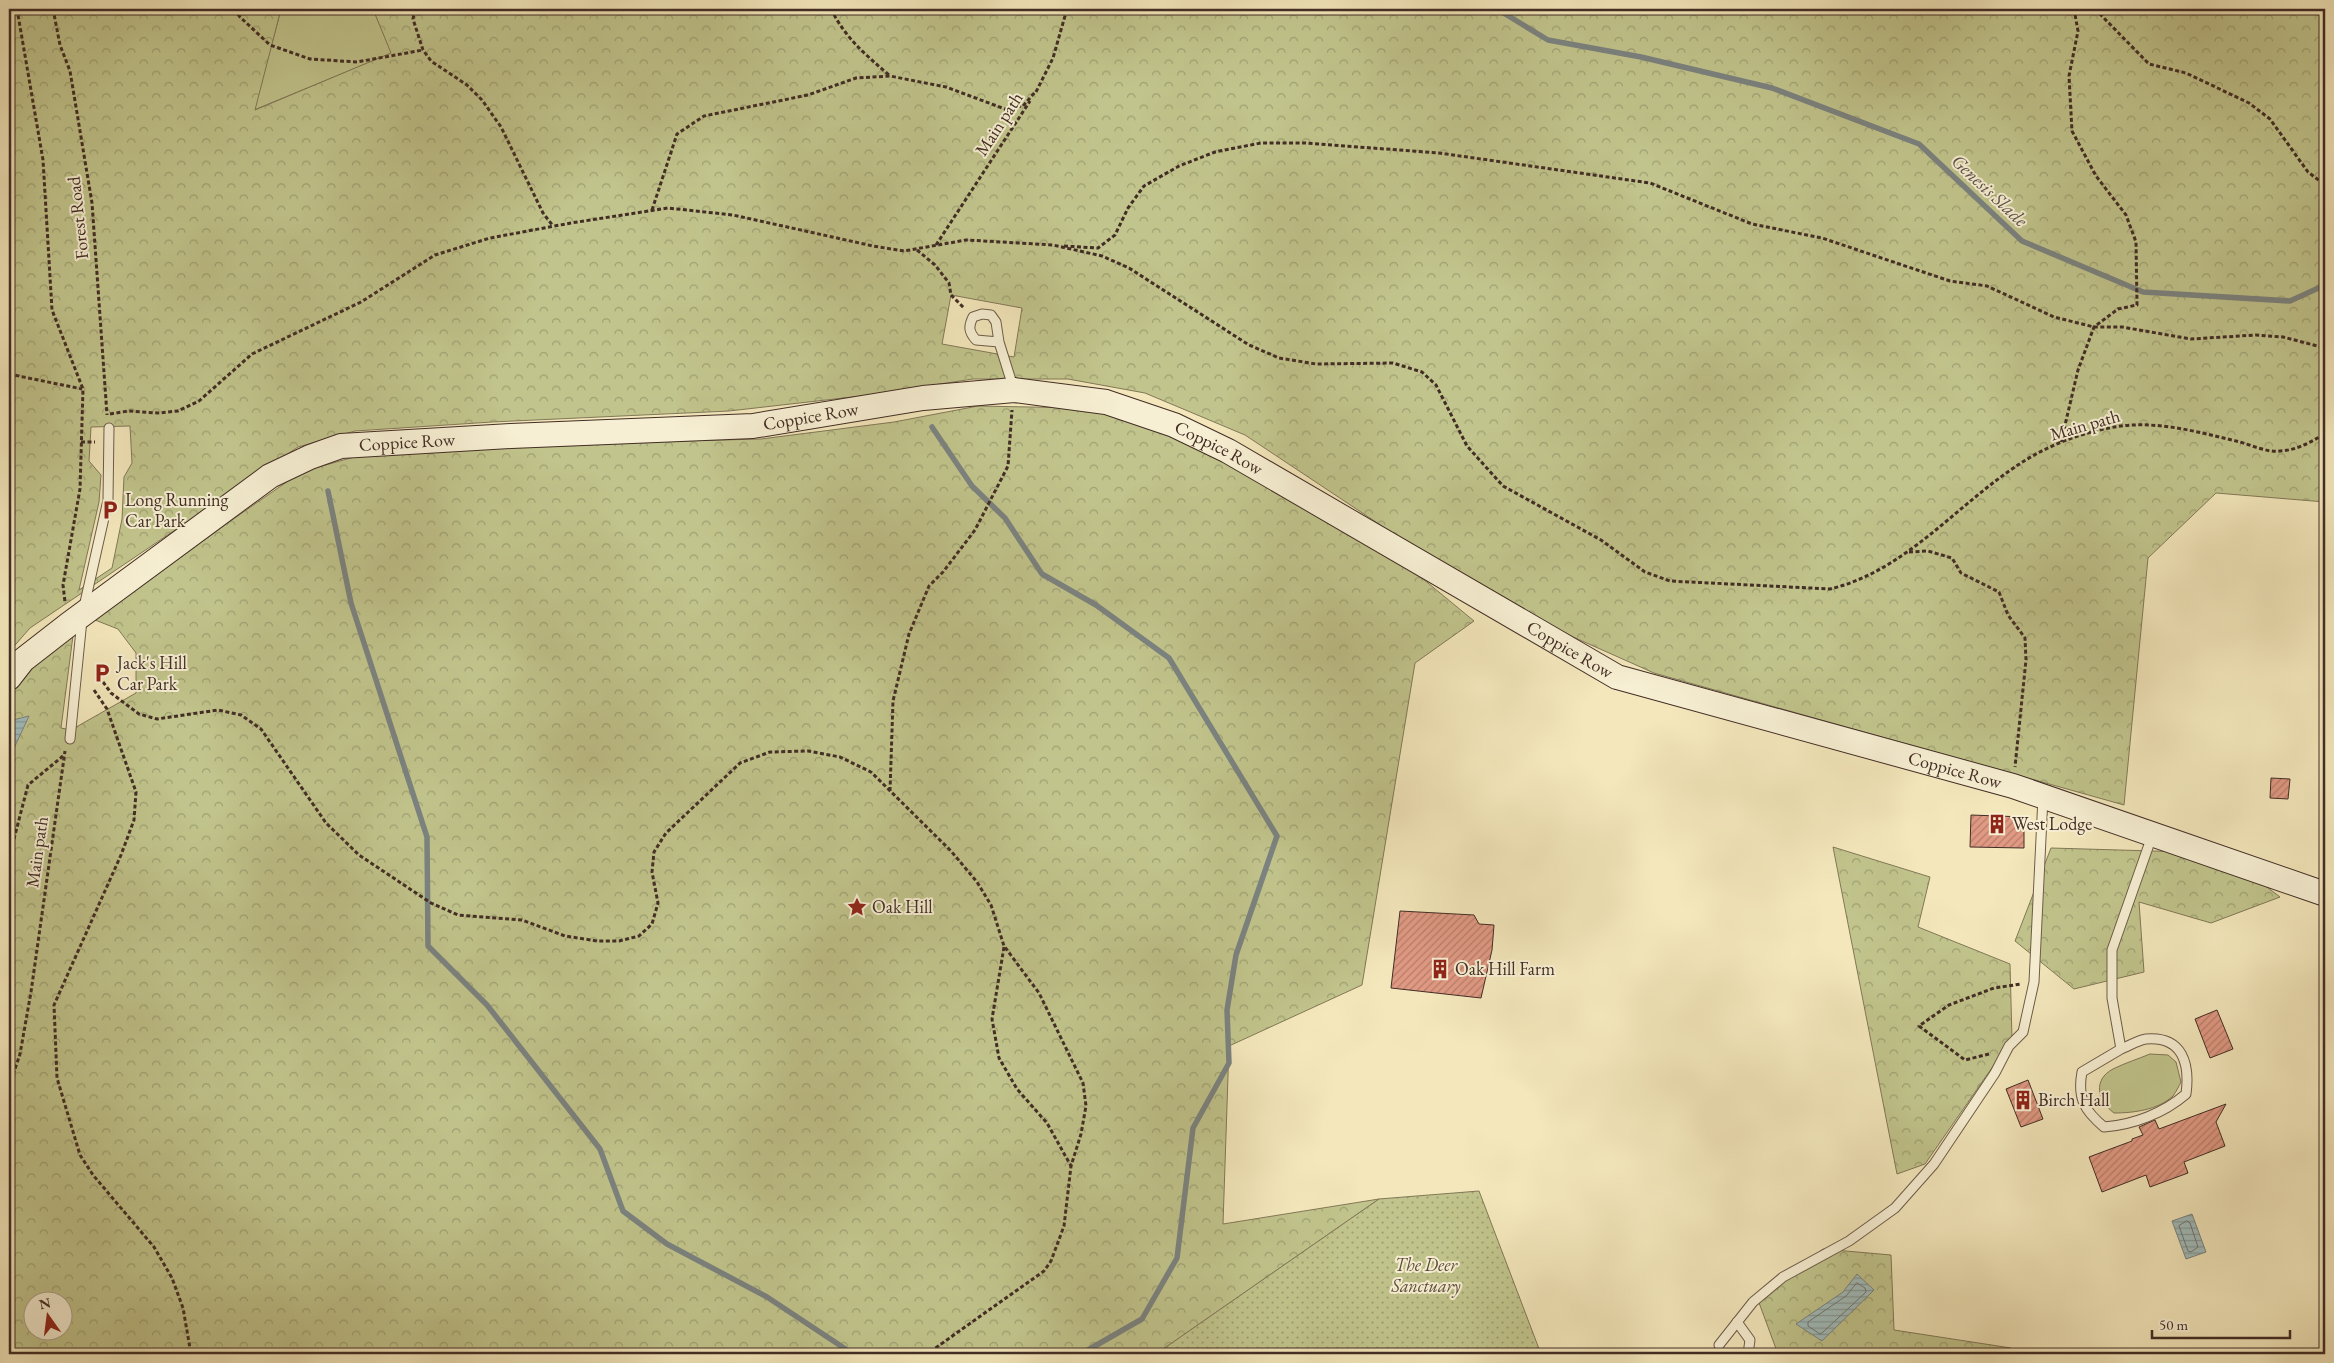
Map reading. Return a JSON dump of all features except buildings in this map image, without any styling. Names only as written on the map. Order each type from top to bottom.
[{"type":"main road","name":"Coppice Row","points":[[9,678],[23,660],[270,476],[310,457],[341,446],[510,436],[753,426],[923,398],[1014,390],[1106,402],[1174,424],[1228,451],[1618,677],[2013,786],[2152,836],[2325,894]]},
{"type":"lane","points":[[999,342],[976,340],[968,326],[973,317],[982,314],[991,315],[996,322],[999,342],[1014,390]]},
{"type":"lane","points":[[70,739],[76,619],[108,500],[109,428]]},
{"type":"lane","points":[[1719,1345],[1753,1302],[1782,1277],[1849,1241],[1895,1208],[1934,1164],[1995,1073],[2009,1046],[2023,1032],[2034,982],[2043,797]]},
{"type":"lane","points":[[2121,1048],[2112,998],[2112,950],[2152,836]]},
{"type":"lane","points":[[2146,1039],[2166,1040],[2182,1052],[2188,1075],[2186,1094],[2171,1107],[2122,1126],[2104,1127],[2087,1113],[2079,1087],[2082,1072],[2121,1048],[2146,1039]]},
{"type":"lane","points":[[1737,1322],[1750,1340],[1748,1354]]},
{"type":"path","points":[[17,9],[43,160],[52,310],[83,389],[80,489],[63,585],[76,619]]},
{"type":"path","name":"Forest Road","points":[[54,9],[60,45],[70,71],[92,203],[109,428]]},
{"type":"path","points":[[234,9],[270,45],[310,59],[357,62],[424,50]]},
{"type":"path","points":[[415,9],[413,19],[424,50],[431,62],[466,85],[482,100],[501,127],[543,213],[553,226]]},
{"type":"path","points":[[831,9],[841,28],[855,45],[890,76]]},
{"type":"path","name":"Main path","points":[[936,245],[1036,91],[1053,58],[1067,9]]},
{"type":"path","points":[[2061,442],[2078,370],[2094,328],[2118,309],[2137,305],[2135,278],[2136,242],[2126,215],[2096,176],[2072,131],[2069,76],[2078,31],[2074,9]]},
{"type":"path","points":[[2095,9],[2149,64],[2186,73],[2249,103],[2270,119],[2308,172],[2325,184]]},
{"type":"path","points":[[652,210],[676,134],[704,116],[808,95],[856,78],[890,76],[946,87],[1005,109],[1023,106],[1036,91]]},
{"type":"path","points":[[1053,245],[1098,248],[1115,235],[1128,208],[1144,186],[1179,166],[1215,152],[1261,143],[1305,143],[1439,153],[1650,183],[1752,224],[1822,238],[1950,281],[1988,286],[2054,317],[2094,328],[2122,327],[2191,339],[2256,335],[2283,337],[2325,348]]},
{"type":"path","points":[[917,250],[935,265],[949,283],[951,295],[973,317]]},
{"type":"path","points":[[9,374],[83,389]]},
{"type":"path","points":[[890,791],[893,701],[909,634],[929,586],[943,572],[975,530],[1008,466],[1014,390]]},
{"type":"path","name":"Main path","points":[[2013,786],[2026,660],[2025,638],[2008,616],[1999,592],[1961,573],[1952,558],[1928,551],[1909,552],[2021,462],[2061,442],[2109,428],[2145,424],[2191,430],[2278,452],[2301,448],[2325,434]]},
{"type":"path","points":[[103,682],[111,693],[139,714],[157,719],[218,710],[241,715],[261,729],[326,823],[358,855],[431,903],[458,915],[522,920],[565,936],[597,941],[619,941],[638,936],[652,924],[658,902],[652,872],[654,852],[666,833],[740,763],[770,752],[808,751],[840,757],[871,772],[951,850],[977,882],[991,905],[1004,946],[1039,993],[1083,1083],[1086,1106],[1081,1134],[1071,1166],[1064,1226],[1051,1261],[1044,1271],[927,1354]]},
{"type":"path","points":[[94,690],[107,709],[136,792],[134,820],[121,856],[54,1005],[56,1078],[80,1155],[93,1175],[154,1247],[172,1278],[182,1308],[191,1354]]},
{"type":"path","name":"Main path","points":[[9,1087],[20,1054],[31,992],[63,755],[70,739]]},
{"type":"path","points":[[9,858],[28,785],[63,755]]},
{"type":"path","points":[[1004,946],[992,1019],[999,1058],[1017,1089],[1047,1123],[1071,1166]]},
{"type":"path","points":[[2009,1046],[1980,1058],[1965,1060],[1920,1026],[1949,1005],[1994,988],[2034,982]]},
{"type":"green space","points":[[9,9],[275,9],[280,13],[255,110],[391,53],[373,9],[2325,9],[2325,502],[2216,493],[2148,558],[2124,805],[1654,673],[1562,632],[1394,534],[1245,435],[1145,393],[1068,379],[973,379],[861,396],[729,411],[492,422],[355,431],[298,447],[30,628],[9,652]],"holes":[[[951,295],[1022,308],[1014,357],[942,344]],[[130,426],[132,463],[124,477],[122,519],[112,568],[79,590],[99,502],[101,475],[89,461],[91,427]]]},
{"type":"green space","points":[[275,9],[373,9],[392,53],[254,110],[280,13]]},
{"type":"green space","points":[[978,406],[1082,408],[1140,422],[1241,468],[1411,569],[1474,621],[1415,663],[1362,985],[1229,1046],[1223,1224],[1379,1199],[1156,1354],[9,1354],[9,695],[41,655],[74,628],[61,728],[71,730],[136,693],[136,653],[118,629],[95,620],[301,472],[354,457],[446,447],[761,439],[894,422]]},
{"type":"green space","points":[[1833,847],[1930,877],[1918,927],[2010,964],[2012,1039],[1925,1164],[1897,1174]]},
{"type":"green space","points":[[2051,848],[2222,853],[2280,897],[2211,923],[2139,902],[2144,972],[2074,989],[2015,941]]},
{"type":"green space","points":[[2150,1054],[2168,1055],[2176,1062],[2181,1082],[2175,1093],[2167,1101],[2153,1108],[2114,1113],[2101,1097],[2100,1085],[2102,1079],[2113,1069]]},
{"type":"green space","name":"The Deer Sanctuary","points":[[1479,1191],[1541,1354],[1156,1354],[1379,1199]]},
{"type":"green space","points":[[1823,1249],[1891,1255],[1894,1330],[2011,1348],[2012,1354],[1778,1354],[1758,1300]]},
{"type":"water","points":[[29,716],[9,759],[9,727],[13,720]]},
{"type":"water","points":[[2192,1214],[2206,1252],[2186,1259],[2172,1221]]},
{"type":"water","points":[[1857,1274],[1874,1290],[1822,1341],[1796,1324],[1843,1292]]},
{"type":"waterway","name":"Genesis Slade","points":[[1497,9],[1548,40],[1641,57],[1772,88],[1919,144],[2022,241],[2143,292],[2290,301],[2325,285]]},
{"type":"waterway","points":[[932,427],[972,486],[1005,518],[1042,574],[1096,605],[1169,658],[1277,836],[1236,955],[1227,1010],[1229,1063],[1193,1128],[1177,1258],[1142,1319],[1081,1354]]},
{"type":"waterway","points":[[328,491],[351,603],[427,837],[428,946],[487,1005],[600,1149],[623,1211],[667,1244],[767,1297],[853,1354]]},
{"type":"place","name":"Long Running Car Park","points":[[110,510]]},
{"type":"place","name":"Jack's Hill Car Park","points":[[102,673]]},
{"type":"place","name":"West Lodge","points":[[1997,824]]},
{"type":"place","name":"Oak Hill","points":[[857,907]]},
{"type":"place","name":"Oak Hill Farm","points":[[1440,969]]},
{"type":"place","name":"Birch Hall","points":[[2023,1100]]}]
